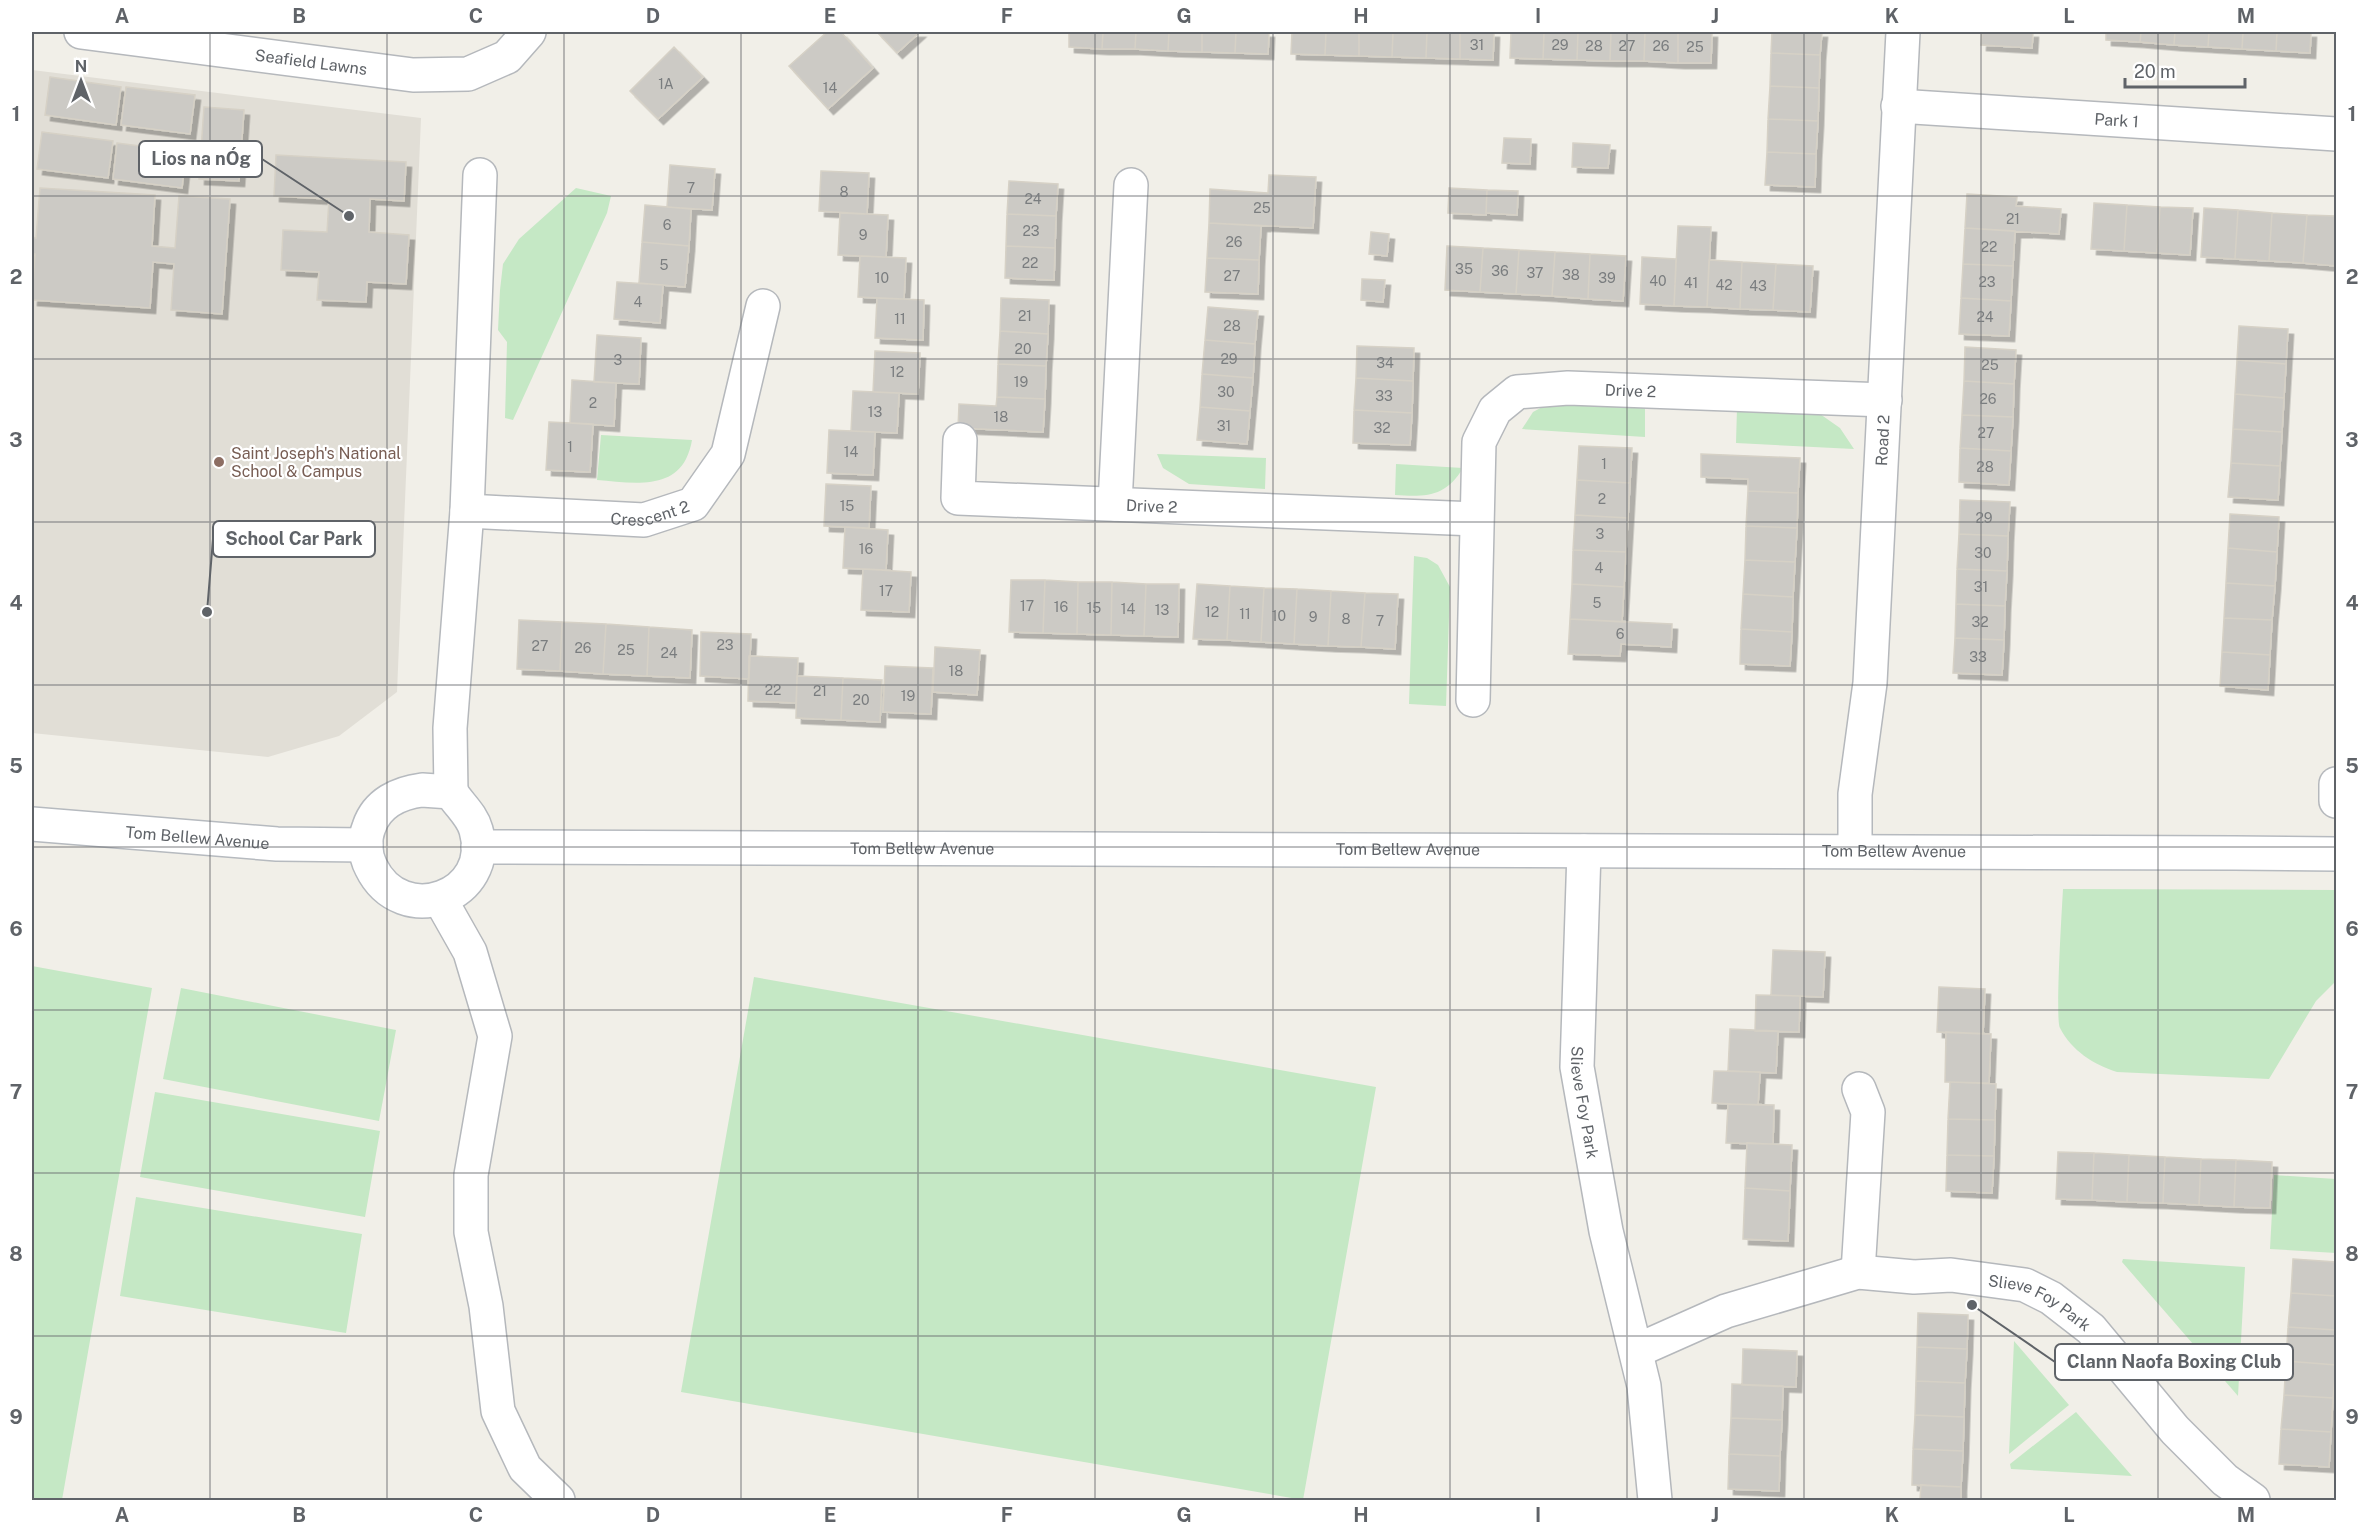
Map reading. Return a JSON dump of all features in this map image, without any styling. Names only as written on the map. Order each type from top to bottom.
[{"type":"street","name":"Seafield Lawns","points":[[81,32],[413,75],[468,74],[507,57],[529,32]]},
{"type":"street","name":"Road 2","points":[[1855,849],[1855,794],[1870,683],[1903,32]]},
{"type":"street","name":"Park 1","points":[[1898,106],[2337,134]]},
{"type":"street","points":[[451,792],[422,789],[405,792],[389,800],[377,812],[369,828],[366,845],[368,862],[376,878],[388,891],[404,899],[422,902],[440,899],[455,891],[467,879],[475,865],[478,848],[476,830],[468,813],[451,792],[450,728],[467,511],[480,175]]},
{"type":"street","name":"Drive 2","points":[[1114,504],[1131,184]]},
{"type":"street","name":"Crescent 2","points":[[467,511],[644,520],[693,504],[728,454],[763,306]]},
{"type":"street","name":"Drive 2","points":[[1473,700],[1479,442],[1495,410],[1517,392],[1568,388],[1885,400]]},
{"type":"street","name":"Drive 2","points":[[960,440],[958,498],[1476,519]]},
{"type":"street","name":"Tom Bellew Avenue","points":[[32,824],[277,844],[366,845]]},
{"type":"street","name":"Tom Bellew Avenue","points":[[478,848],[1584,851],[1855,849],[2337,854]]},
{"type":"street","name":"Slieve Foy Park","points":[[1584,851],[1577,1067],[1606,1231],[1644,1386],[1655,1500]]},
{"type":"street","points":[[440,899],[470,952],[495,1036],[471,1175],[471,1232],[486,1306],[498,1411],[525,1468],[558,1500]]},
{"type":"street","points":[[1858,1089],[1868,1112],[1858,1272]]},
{"type":"street","name":"Slieve Foy Park","points":[[1636,1350],[1726,1311],[1858,1272],[1914,1276],[1951,1275],[2025,1285],[2050,1298],[2091,1329],[2175,1430],[2225,1480],[2253,1500]]},
{"type":"shaded area","name":"Saint Joseph's National School & Campus","points":[[32,70],[421,118],[397,692],[339,736],[268,757],[32,733]]},
{"type":"green space","points":[[576,188],[611,196],[607,213],[513,420],[505,418],[507,342],[498,330],[503,264],[519,239]]},
{"type":"green space","points":[[1548,404],[1645,404],[1645,437],[1522,429],[1533,412]]},
{"type":"green space","points":[[1737,408],[1820,414],[1840,428],[1854,449],[1736,443]]},
{"type":"green space","points":[[601,435],[692,440],[686,459],[670,476],[659,480],[634,483],[597,480]]},
{"type":"green space","points":[[1157,454],[1266,458],[1265,489],[1189,484],[1163,468]]},
{"type":"green space","points":[[1396,464],[1463,468],[1450,485],[1442,490],[1426,495],[1395,495]]},
{"type":"green space","points":[[1414,556],[1427,558],[1438,565],[1450,587],[1446,706],[1409,704]]},
{"type":"green space","points":[[2063,889],[2336,890],[2336,981],[2316,1001],[2269,1079],[2117,1072],[2084,1056],[2060,1028],[2058,986]]},
{"type":"green space","points":[[32,966],[152,988],[62,1500],[32,1500]]},
{"type":"green space","points":[[754,977],[1376,1087],[1303,1500],[681,1392]]},
{"type":"green space","points":[[181,988],[396,1030],[379,1121],[163,1079]]},
{"type":"green space","points":[[155,1092],[380,1131],[365,1217],[140,1177]]},
{"type":"green space","points":[[2274,1175],[2336,1179],[2336,1253],[2270,1249]]},
{"type":"green space","points":[[136,1197],[362,1234],[346,1333],[120,1296]]},
{"type":"green space","points":[[2123,1259],[2245,1267],[2238,1396],[2122,1262]]},
{"type":"green space","points":[[2014,1341],[2069,1405],[2009,1454]]},
{"type":"green space","points":[[2076,1412],[2132,1476],[2011,1469],[2010,1464]]},
{"type":"building","points":[[827,32],[841,32],[873,68],[828,109],[789,66]]},
{"type":"building","points":[[877,32],[920,32],[897,53]]},
{"type":"building","points":[[1069,32],[1103,32],[1102,49],[1069,47]]},
{"type":"building","points":[[1103,32],[1136,32],[1135,49],[1102,49]]},
{"type":"building","points":[[1136,32],[1169,32],[1168,51],[1135,49]]},
{"type":"building","points":[[1169,32],[1202,32],[1202,52],[1168,51]]},
{"type":"building","points":[[1202,32],[1236,32],[1235,53],[1202,52]]},
{"type":"building","points":[[1236,32],[1269,32],[1268,54],[1235,53]]},
{"type":"building","points":[[1292,32],[1326,32],[1325,55],[1291,54]]},
{"type":"building","points":[[1326,32],[1359,32],[1359,56],[1325,55]]},
{"type":"building","points":[[1359,32],[1393,32],[1392,57],[1359,56]]},
{"type":"building","points":[[1393,32],[1427,32],[1426,58],[1392,57]]},
{"type":"building","points":[[1427,32],[1460,32],[1460,59],[1426,58]]},
{"type":"building","points":[[1460,32],[1494,32],[1493,60],[1460,59]]},
{"type":"building","points":[[1511,32],[1544,32],[1543,59],[1510,58]]},
{"type":"building","points":[[1544,32],[1578,32],[1577,60],[1543,59]]},
{"type":"building","points":[[1578,32],[1611,32],[1610,61],[1577,60]]},
{"type":"building","points":[[1611,32],[1645,32],[1644,61],[1610,61]]},
{"type":"building","points":[[1645,32],[1678,32],[1678,63],[1644,61]]},
{"type":"building","points":[[1678,32],[1712,32],[1711,63],[1678,63]]},
{"type":"building","points":[[1772,32],[1822,32],[1820,55],[1771,53]]},
{"type":"building","points":[[1982,32],[2033,32],[2032,48],[1981,45]]},
{"type":"building","points":[[2106,32],[2141,32],[2140,42],[2106,40]]},
{"type":"building","points":[[2141,32],[2175,32],[2174,45],[2140,42]]},
{"type":"building","points":[[2175,32],[2209,32],[2208,47],[2174,45]]},
{"type":"building","points":[[2209,32],[2243,32],[2242,49],[2208,47]]},
{"type":"building","points":[[2243,32],[2277,32],[2276,51],[2242,49]]},
{"type":"building","points":[[2277,32],[2311,32],[2310,53],[2276,51]]},
{"type":"building","points":[[674,47],[703,77],[658,119],[630,91]]},
{"type":"building","points":[[1771,53],[1820,55],[1819,88],[1770,86]]},
{"type":"building","points":[[50,77],[121,87],[116,125],[45,115]]},
{"type":"building","points":[[1770,86],[1819,88],[1818,121],[1768,119]]},
{"type":"building","points":[[126,87],[195,95],[190,134],[121,125]]},
{"type":"building","points":[[204,107],[244,110],[239,181],[199,179]]},
{"type":"building","points":[[1768,119],[1818,121],[1816,154],[1767,152]]},
{"type":"building","points":[[42,132],[113,141],[108,178],[37,169]]},
{"type":"building","points":[[1504,138],[1531,139],[1530,164],[1502,163]]},
{"type":"building","points":[[117,143],[186,152],[182,188],[113,179]]},
{"type":"building","points":[[1573,143],[1610,145],[1608,168],[1572,167]]},
{"type":"building","points":[[1767,152],[1816,154],[1815,187],[1765,185]]},
{"type":"building","points":[[276,155],[406,162],[404,201],[370,199],[369,232],[409,235],[406,284],[367,282],[366,302],[317,300],[319,272],[281,270],[283,230],[327,232],[329,199],[274,196]]},
{"type":"building","points":[[670,165],[715,169],[712,210],[667,207]]},
{"type":"building","points":[[821,171],[869,173],[867,214],[819,211]]},
{"type":"building","points":[[1269,175],[1316,177],[1313,228],[1209,223],[1210,189],[1268,193]]},
{"type":"building","points":[[1009,181],[1058,184],[1056,216],[1007,214]]},
{"type":"building","points":[[40,188],[155,195],[152,246],[175,248],[179,196],[230,199],[222,314],[171,310],[174,264],[153,262],[150,308],[32,300],[35,254],[32,254],[32,237],[36,238]]},
{"type":"building","points":[[1449,188],[1487,190],[1486,215],[1448,213]]},
{"type":"building","points":[[1487,190],[1518,191],[1517,215],[1486,213]]},
{"type":"building","points":[[1967,194],[2017,197],[2016,206],[2061,209],[2059,234],[1965,228]]},
{"type":"building","points":[[2094,203],[2127,205],[2124,251],[2091,249]]},
{"type":"building","points":[[645,205],[691,209],[689,246],[642,242]]},
{"type":"building","points":[[2127,205],[2160,207],[2157,253],[2124,251]]},
{"type":"building","points":[[2160,207],[2193,208],[2190,255],[2157,253]]},
{"type":"building","points":[[2204,208],[2238,210],[2235,259],[2201,257]]},
{"type":"building","points":[[2238,210],[2272,213],[2269,261],[2235,259]]},
{"type":"building","points":[[840,213],[888,215],[886,257],[838,255]]},
{"type":"building","points":[[2272,213],[2307,215],[2303,263],[2269,261]]},
{"type":"building","points":[[1007,214],[1056,216],[1055,248],[1006,246]]},
{"type":"building","points":[[2307,215],[2336,216],[2336,266],[2303,263]]},
{"type":"building","points":[[1209,223],[1261,226],[1259,260],[1207,258]]},
{"type":"building","points":[[1678,226],[1711,227],[1707,307],[1674,306]]},
{"type":"building","points":[[1965,228],[2015,231],[2013,266],[1963,264]]},
{"type":"building","points":[[1371,232],[1389,234],[1387,256],[1369,254]]},
{"type":"building","points":[[642,242],[689,246],[685,287],[639,283]]},
{"type":"building","points":[[1006,246],[1055,248],[1054,280],[1005,278]]},
{"type":"building","points":[[1447,246],[1483,248],[1480,292],[1445,290]]},
{"type":"building","points":[[1483,248],[1519,250],[1516,294],[1480,292]]},
{"type":"building","points":[[1519,250],[1555,252],[1552,296],[1516,294]]},
{"type":"building","points":[[1555,252],[1590,254],[1588,299],[1552,296]]},
{"type":"building","points":[[1590,254],[1626,256],[1623,301],[1588,299]]},
{"type":"building","points":[[860,256],[906,258],[904,299],[858,297]]},
{"type":"building","points":[[1642,257],[1676,259],[1674,306],[1640,304]]},
{"type":"building","points":[[1207,258],[1259,260],[1258,294],[1205,292]]},
{"type":"building","points":[[1709,260],[1742,262],[1740,309],[1707,307]]},
{"type":"building","points":[[1742,262],[1776,264],[1773,310],[1740,309]]},
{"type":"building","points":[[1776,264],[1813,266],[1810,312],[1773,310]]},
{"type":"building","points":[[1963,264],[2013,266],[2011,301],[1961,298]]},
{"type":"building","points":[[1362,279],[1385,280],[1383,302],[1361,300]]},
{"type":"building","points":[[617,282],[663,285],[660,323],[614,319]]},
{"type":"building","points":[[877,298],[924,300],[923,340],[875,338]]},
{"type":"building","points":[[1001,298],[1049,300],[1048,334],[1000,331]]},
{"type":"building","points":[[1961,298],[2011,301],[2009,336],[1959,334]]},
{"type":"building","points":[[1208,307],[1258,311],[1255,344],[1205,340]]},
{"type":"building","points":[[2239,326],[2288,329],[2286,364],[2237,360]]},
{"type":"building","points":[[1000,331],[1048,334],[1046,366],[998,364]]},
{"type":"building","points":[[597,335],[641,338],[639,384],[594,382]]},
{"type":"building","points":[[1205,340],[1255,344],[1253,378],[1202,374]]},
{"type":"building","points":[[1357,346],[1414,348],[1413,381],[1356,378]]},
{"type":"building","points":[[1965,347],[2016,350],[2014,384],[1964,381]]},
{"type":"building","points":[[875,351],[920,353],[918,394],[873,392]]},
{"type":"building","points":[[2237,360],[2286,364],[2284,398],[2235,394]]},
{"type":"building","points":[[998,364],[1046,366],[1045,399],[997,397]]},
{"type":"building","points":[[1202,374],[1253,378],[1250,411],[1200,407]]},
{"type":"building","points":[[1356,378],[1413,381],[1412,413],[1354,410]]},
{"type":"building","points":[[572,380],[616,383],[614,426],[570,423]]},
{"type":"building","points":[[1964,381],[2014,384],[2013,417],[1962,415]]},
{"type":"building","points":[[853,391],[899,393],[897,433],[851,431]]},
{"type":"building","points":[[2235,394],[2284,398],[2282,432],[2233,429]]},
{"type":"building","points":[[997,397],[1045,399],[1043,432],[958,428],[959,404],[996,406]]},
{"type":"building","points":[[1200,407],[1250,411],[1247,444],[1197,440]]},
{"type":"building","points":[[1354,410],[1412,413],[1410,445],[1353,443]]},
{"type":"building","points":[[1962,415],[2013,417],[2011,451],[1960,448]]},
{"type":"building","points":[[549,422],[593,424],[590,472],[546,470]]},
{"type":"building","points":[[2233,429],[2282,432],[2280,466],[2231,463]]},
{"type":"building","points":[[829,430],[875,432],[873,475],[827,473]]},
{"type":"building","points":[[1579,446],[1632,448],[1630,483],[1577,480]]},
{"type":"building","points":[[1960,448],[2011,451],[2009,485],[1959,482]]},
{"type":"building","points":[[1701,454],[1800,458],[1798,493],[1748,491],[1748,479],[1701,477]]},
{"type":"building","points":[[2231,463],[2280,466],[2278,500],[2228,497]]},
{"type":"building","points":[[1577,480],[1630,483],[1628,518],[1575,515]]},
{"type":"building","points":[[826,484],[871,486],[869,528],[824,526]]},
{"type":"building","points":[[1748,491],[1798,493],[1797,528],[1746,526]]},
{"type":"building","points":[[1960,500],[2010,502],[2008,536],[1959,534]]},
{"type":"building","points":[[2230,514],[2279,517],[2277,552],[2228,548]]},
{"type":"building","points":[[1575,515],[1628,518],[1626,552],[1573,550]]},
{"type":"building","points":[[1746,526],[1797,528],[1795,562],[1745,560]]},
{"type":"building","points":[[845,527],[888,530],[886,570],[843,568]]},
{"type":"building","points":[[1959,534],[2008,536],[2007,571],[1957,569]]},
{"type":"building","points":[[2228,548],[2277,552],[2275,586],[2226,583]]},
{"type":"building","points":[[1573,550],[1626,552],[1624,587],[1572,584]]},
{"type":"building","points":[[1745,560],[1795,562],[1793,597],[1743,594]]},
{"type":"building","points":[[863,569],[911,572],[909,612],[861,610]]},
{"type":"building","points":[[1957,569],[2007,571],[2005,606],[1956,604]]},
{"type":"building","points":[[1011,580],[1045,580],[1043,633],[1009,632]]},
{"type":"building","points":[[1045,580],[1078,582],[1077,634],[1043,633]]},
{"type":"building","points":[[1078,582],[1112,582],[1111,635],[1077,634]]},
{"type":"building","points":[[1112,582],[1146,584],[1144,636],[1111,635]]},
{"type":"building","points":[[2226,583],[2275,586],[2272,620],[2224,618]]},
{"type":"building","points":[[1146,584],[1179,584],[1178,637],[1144,636]]},
{"type":"building","points":[[1197,584],[1230,586],[1227,640],[1193,639]]},
{"type":"building","points":[[1572,584],[1624,587],[1622,622],[1570,619]]},
{"type":"building","points":[[1230,586],[1264,588],[1261,642],[1227,640]]},
{"type":"building","points":[[1264,588],[1297,589],[1294,644],[1261,642]]},
{"type":"building","points":[[1297,589],[1331,591],[1328,646],[1294,644]]},
{"type":"building","points":[[1331,591],[1365,593],[1361,647],[1328,646]]},
{"type":"building","points":[[1365,593],[1398,594],[1395,649],[1361,647]]},
{"type":"building","points":[[1743,594],[1793,597],[1792,632],[1741,629]]},
{"type":"building","points":[[1956,604],[2005,606],[2004,640],[1955,638]]},
{"type":"building","points":[[2224,618],[2272,620],[2270,655],[2222,652]]},
{"type":"building","points":[[1570,619],[1672,624],[1671,647],[1621,644],[1620,656],[1568,654]]},
{"type":"building","points":[[519,620],[562,622],[560,671],[517,669]]},
{"type":"building","points":[[562,622],[606,624],[603,674],[560,671]]},
{"type":"building","points":[[606,624],[649,627],[647,676],[603,674]]},
{"type":"building","points":[[649,627],[692,630],[690,678],[647,676]]},
{"type":"building","points":[[1741,629],[1792,632],[1790,666],[1740,664]]},
{"type":"building","points":[[701,632],[751,634],[749,679],[700,676]]},
{"type":"building","points":[[1955,638],[2004,640],[2002,675],[1953,673]]},
{"type":"building","points":[[935,647],[980,650],[977,695],[933,692]]},
{"type":"building","points":[[2222,652],[2270,655],[2268,690],[2220,686]]},
{"type":"building","points":[[749,656],[798,658],[796,703],[748,701]]},
{"type":"building","points":[[885,666],[933,668],[931,714],[883,712]]},
{"type":"building","points":[[797,676],[843,678],[841,720],[796,718]]},
{"type":"building","points":[[843,678],[882,680],[880,722],[841,720]]},
{"type":"building","points":[[1773,950],[1825,952],[1823,997],[1771,995]]},
{"type":"building","points":[[1939,987],[1985,989],[1983,1034],[1937,1032]]},
{"type":"building","points":[[1756,995],[1800,996],[1799,1032],[1755,1031]]},
{"type":"building","points":[[1730,1029],[1778,1031],[1776,1073],[1728,1071]]},
{"type":"building","points":[[1946,1032],[1991,1034],[1989,1083],[1945,1082]]},
{"type":"building","points":[[1714,1071],[1760,1072],[1758,1105],[1712,1103]]},
{"type":"building","points":[[1950,1082],[1996,1084],[1995,1120],[1948,1119]]},
{"type":"building","points":[[1728,1104],[1774,1105],[1773,1144],[1726,1143]]},
{"type":"building","points":[[1948,1119],[1995,1120],[1994,1156],[1947,1155]]},
{"type":"building","points":[[1747,1143],[1792,1145],[1790,1191],[1745,1188]]},
{"type":"building","points":[[2058,1152],[2094,1153],[2092,1200],[2056,1199]]},
{"type":"building","points":[[2094,1153],[2129,1155],[2127,1202],[2092,1200]]},
{"type":"building","points":[[1947,1155],[1994,1156],[1992,1193],[1946,1191]]},
{"type":"building","points":[[2129,1155],[2165,1157],[2163,1203],[2127,1202]]},
{"type":"building","points":[[2165,1157],[2201,1159],[2199,1205],[2163,1203]]},
{"type":"building","points":[[2201,1159],[2236,1160],[2234,1207],[2199,1205]]},
{"type":"building","points":[[2236,1160],[2272,1162],[2270,1208],[2234,1207]]},
{"type":"building","points":[[1745,1188],[1790,1191],[1788,1241],[1743,1239]]},
{"type":"building","points":[[2293,1259],[2336,1262],[2336,1296],[2291,1293]]},
{"type":"building","points":[[2291,1293],[2336,1296],[2336,1330],[2288,1327]]},
{"type":"building","points":[[1918,1313],[1968,1315],[1967,1349],[1917,1347]]},
{"type":"building","points":[[2288,1327],[2336,1330],[2336,1365],[2286,1361]]},
{"type":"building","points":[[1917,1347],[1967,1349],[1965,1383],[1916,1381]]},
{"type":"building","points":[[1743,1349],[1797,1351],[1796,1387],[1742,1385]]},
{"type":"building","points":[[2286,1361],[2336,1365],[2333,1398],[2284,1395]]},
{"type":"building","points":[[1916,1381],[1965,1383],[1964,1417],[1915,1415]]},
{"type":"building","points":[[1732,1384],[1783,1386],[1782,1420],[1731,1418]]},
{"type":"building","points":[[2284,1395],[2333,1398],[2331,1432],[2281,1429]]},
{"type":"building","points":[[1915,1415],[1964,1417],[1963,1451],[1913,1449]]},
{"type":"building","points":[[1731,1418],[1782,1420],[1780,1456],[1729,1454]]},
{"type":"building","points":[[2281,1429],[2331,1432],[2329,1467],[2279,1464]]},
{"type":"building","points":[[1913,1449],[1963,1451],[1961,1487],[1912,1485]]},
{"type":"building","points":[[1729,1454],[1780,1456],[1779,1491],[1728,1489]]},
{"type":"building","points":[[1921,1485],[1961,1487],[1961,1500],[1920,1500]]},
{"type":"place","name":"Lios na nÓg","points":[[349,216]]},
{"type":"place","name":"Saint Joseph's National School & Campus","points":[[219,462]]},
{"type":"place","name":"School Car Park","points":[[207,612]]},
{"type":"place","name":"Clann Naofa Boxing Club","points":[[1972,1305]]}]
